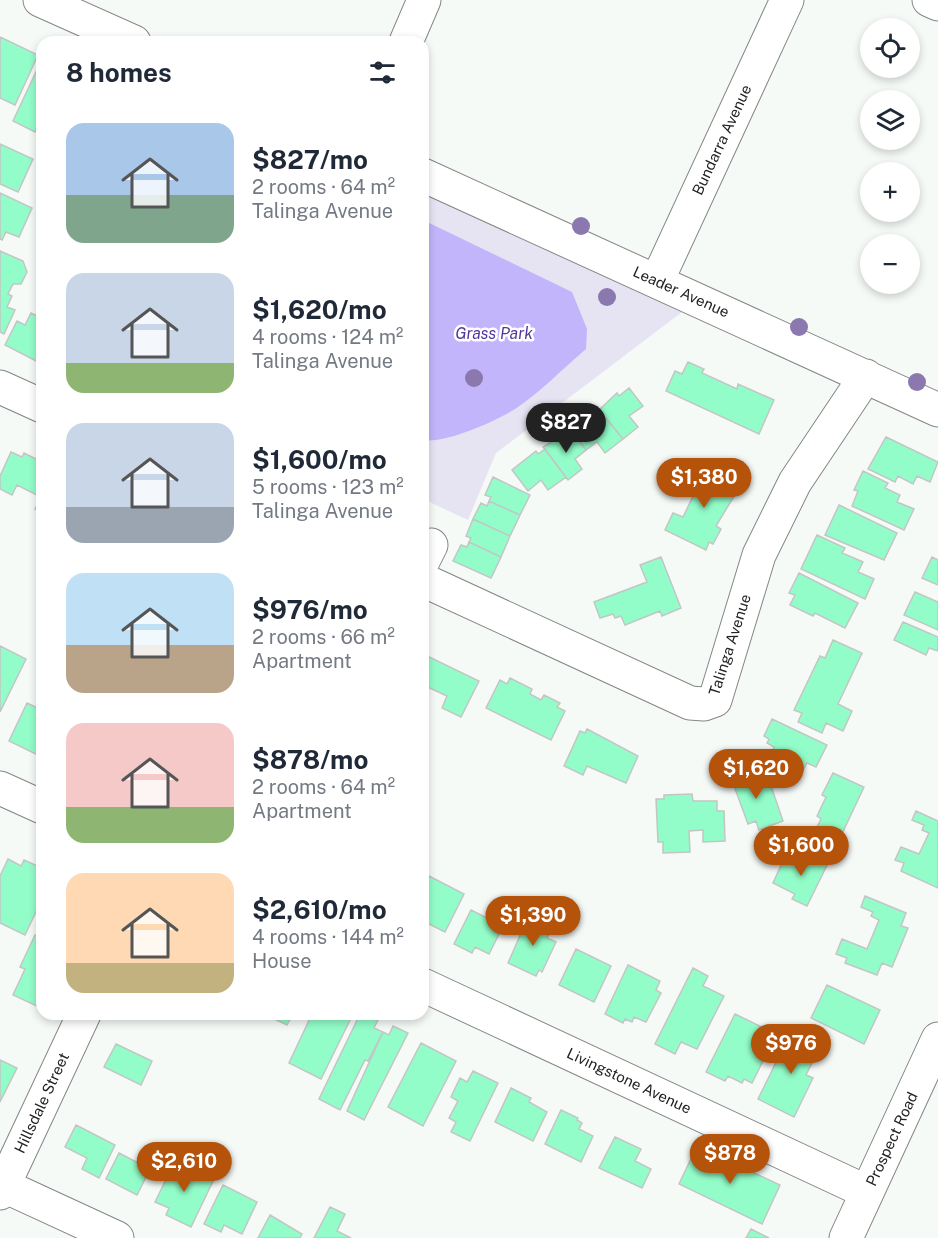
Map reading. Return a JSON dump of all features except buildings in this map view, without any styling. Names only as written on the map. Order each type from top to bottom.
[{"type":"street","points":[[40,0],[121,36]]},
{"type":"street","points":[[409,36],[424,0]]},
{"type":"street","name":"Bundarra Avenue","points":[[657,281],[788,0]]},
{"type":"street","points":[[929,0],[938,4]]},
{"type":"street","name":"Leader Avenue","points":[[429,178],[938,410]]},
{"type":"street","name":"Talinga Avenue","points":[[429,583],[690,703],[704,704],[715,700],[759,555],[795,482],[866,376]]},
{"type":"street","points":[[0,387],[36,403]]},
{"type":"street","points":[[0,788],[36,804]]},
{"type":"street","name":"Livingstone Avenue","points":[[429,988],[867,1192]]},
{"type":"street","name":"Hillsdale Street","points":[[1,1188],[81,1020]]},
{"type":"street","name":"Prospect Road","points":[[846,1238],[938,1039]]},
{"type":"street","points":[[1,1188],[117,1238]]},
{"type":"shaded area","points":[[429,192],[686,309],[496,453],[468,520],[429,502]]},
{"type":"water","name":"Grass Park","points":[[429,223],[572,292],[587,329],[586,349],[524,403],[483,425],[444,439],[429,440]]}]
